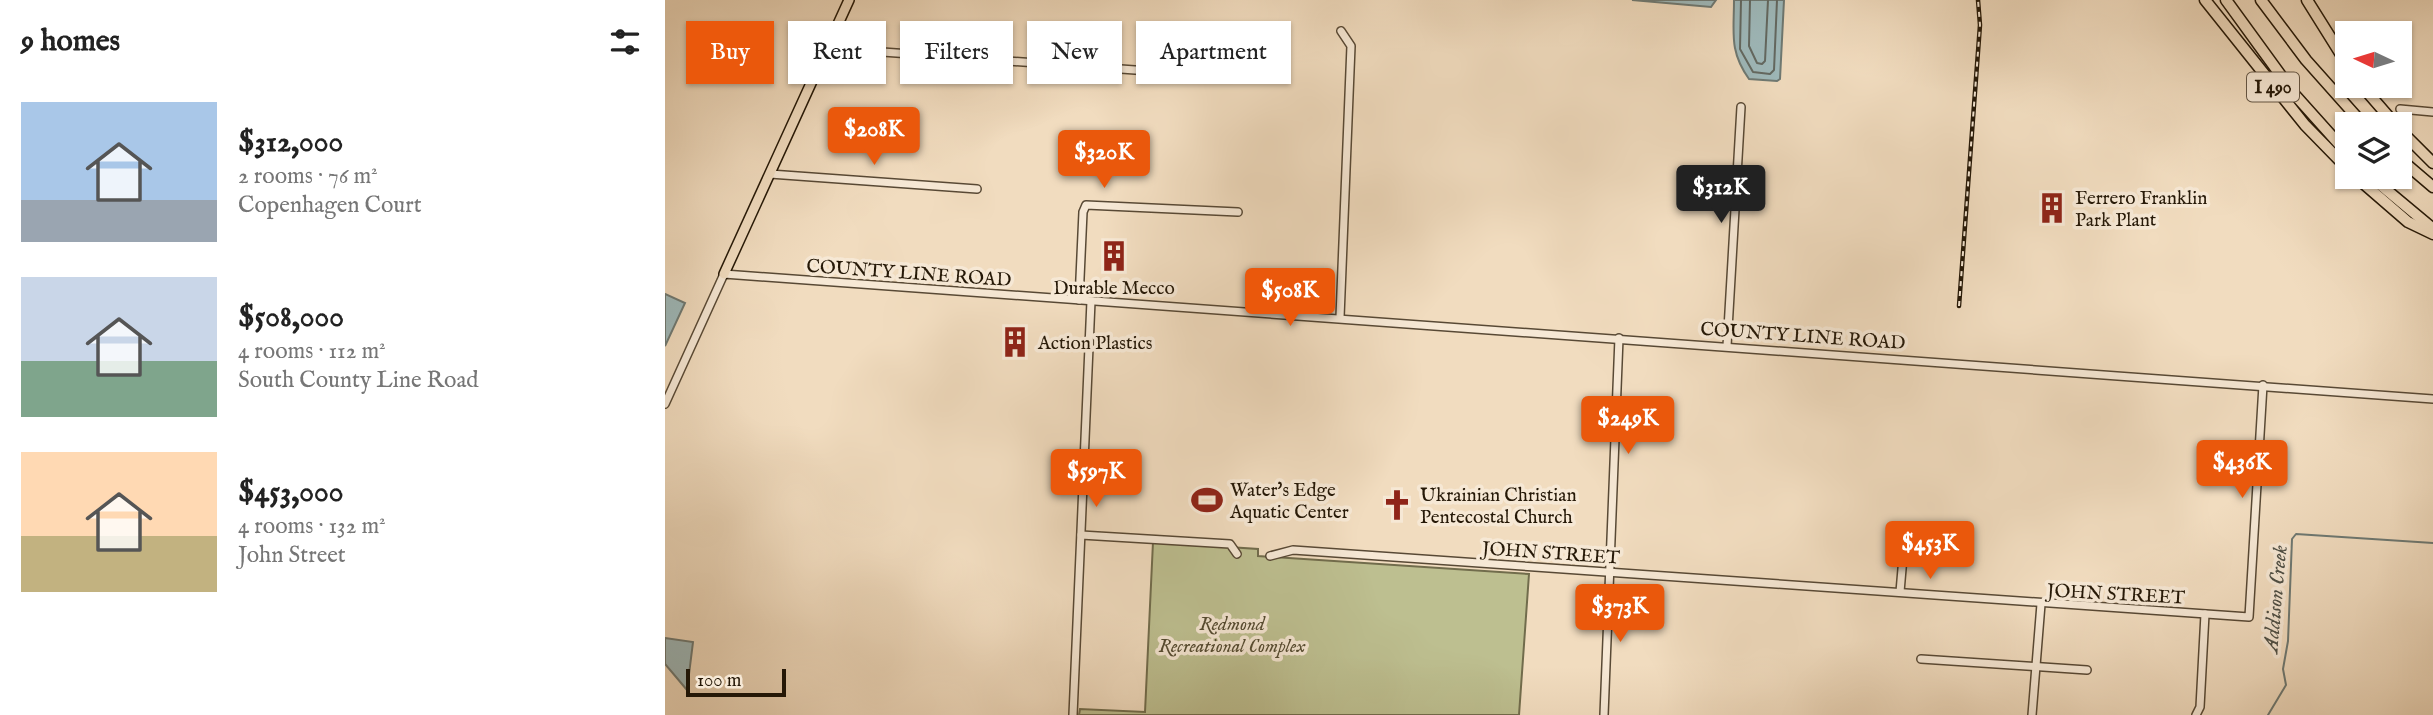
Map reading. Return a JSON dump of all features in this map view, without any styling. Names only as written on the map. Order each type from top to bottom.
[{"type":"highway","name":"I 490","points":[[2205,0],[2305,125],[2335,156]]},
{"type":"highway","points":[[2226,0],[2287,85],[2335,139]]},
{"type":"highway","points":[[2261,0],[2306,60],[2353,112]]},
{"type":"highway","points":[[2307,0],[2335,45]]},
{"type":"highway","points":[[2372,98],[2385,112]]},
{"type":"highway","points":[[2412,142],[2433,163]]},
{"type":"highway","points":[[2412,169],[2433,187]]},
{"type":"highway","points":[[2370,189],[2407,222],[2433,231]]},
{"type":"highway","points":[[2385,189],[2433,231]]},
{"type":"main road","points":[[839,21],[849,0]]},
{"type":"main road","points":[[724,274],[811,84]]},
{"type":"street","points":[[1340,317],[1351,46],[1341,31]]},
{"type":"street","points":[[886,52],[1136,70]]},
{"type":"street","points":[[1727,346],[1741,107]]},
{"type":"street","points":[[2400,109],[2433,113]]},
{"type":"street","points":[[770,174],[977,189]]},
{"type":"street","points":[[1079,300],[1083,212],[1086,205],[1238,212]]},
{"type":"street","points":[[665,404],[724,274]]},
{"type":"street","name":"COUNTY LINE ROAD","points":[[724,274],[2433,399]]},
{"type":"street","points":[[1073,715],[1091,301]]},
{"type":"street","points":[[1604,715],[1619,338]]},
{"type":"street","name":"JOHN STREET","points":[[1270,556],[1293,550],[2249,617],[2263,385]]},
{"type":"street","points":[[1893,533],[1919,535]]},
{"type":"street","points":[[1900,592],[1905,534]]},
{"type":"street","points":[[1081,535],[1230,544],[1237,554]]},
{"type":"street","points":[[2032,715],[2041,604]]},
{"type":"street","points":[[2196,715],[2200,707],[2205,614]]},
{"type":"street","points":[[1921,659],[2087,670]]},
{"type":"green space","name":"Redmond Recreational Complex","points":[[1153,542],[1258,549],[1258,556],[1529,574],[1519,715],[1079,715],[1080,709],[1145,712]]},
{"type":"water","points":[[1632,0],[1716,0],[1711,7]]},
{"type":"water","points":[[1734,0],[1784,0],[1780,79],[1777,81],[1749,79],[1743,69],[1735,50]]},
{"type":"water","points":[[665,294],[685,303],[665,346]]},
{"type":"water","points":[[665,638],[693,642],[687,690],[665,664]]},
{"type":"waterway","name":"Addison Creek","points":[[2268,715],[2286,685],[2283,669],[2288,641],[2292,539],[2296,534],[2433,543]]},
{"type":"railway","points":[[1959,306],[1980,25],[1978,0]]},
{"type":"place","name":"Ferrero Franklin Park Plant","points":[[2052,208]]},
{"type":"place","name":"Durable Mecco","points":[[1114,256]]},
{"type":"place","name":"Action Plastics","points":[[1015,342]]},
{"type":"place","name":"Water's Edge Aquatic Center","points":[[1207,500]]},
{"type":"place","name":"Ukrainian Christian Pentecostal Church","points":[[1397,505]]}]
